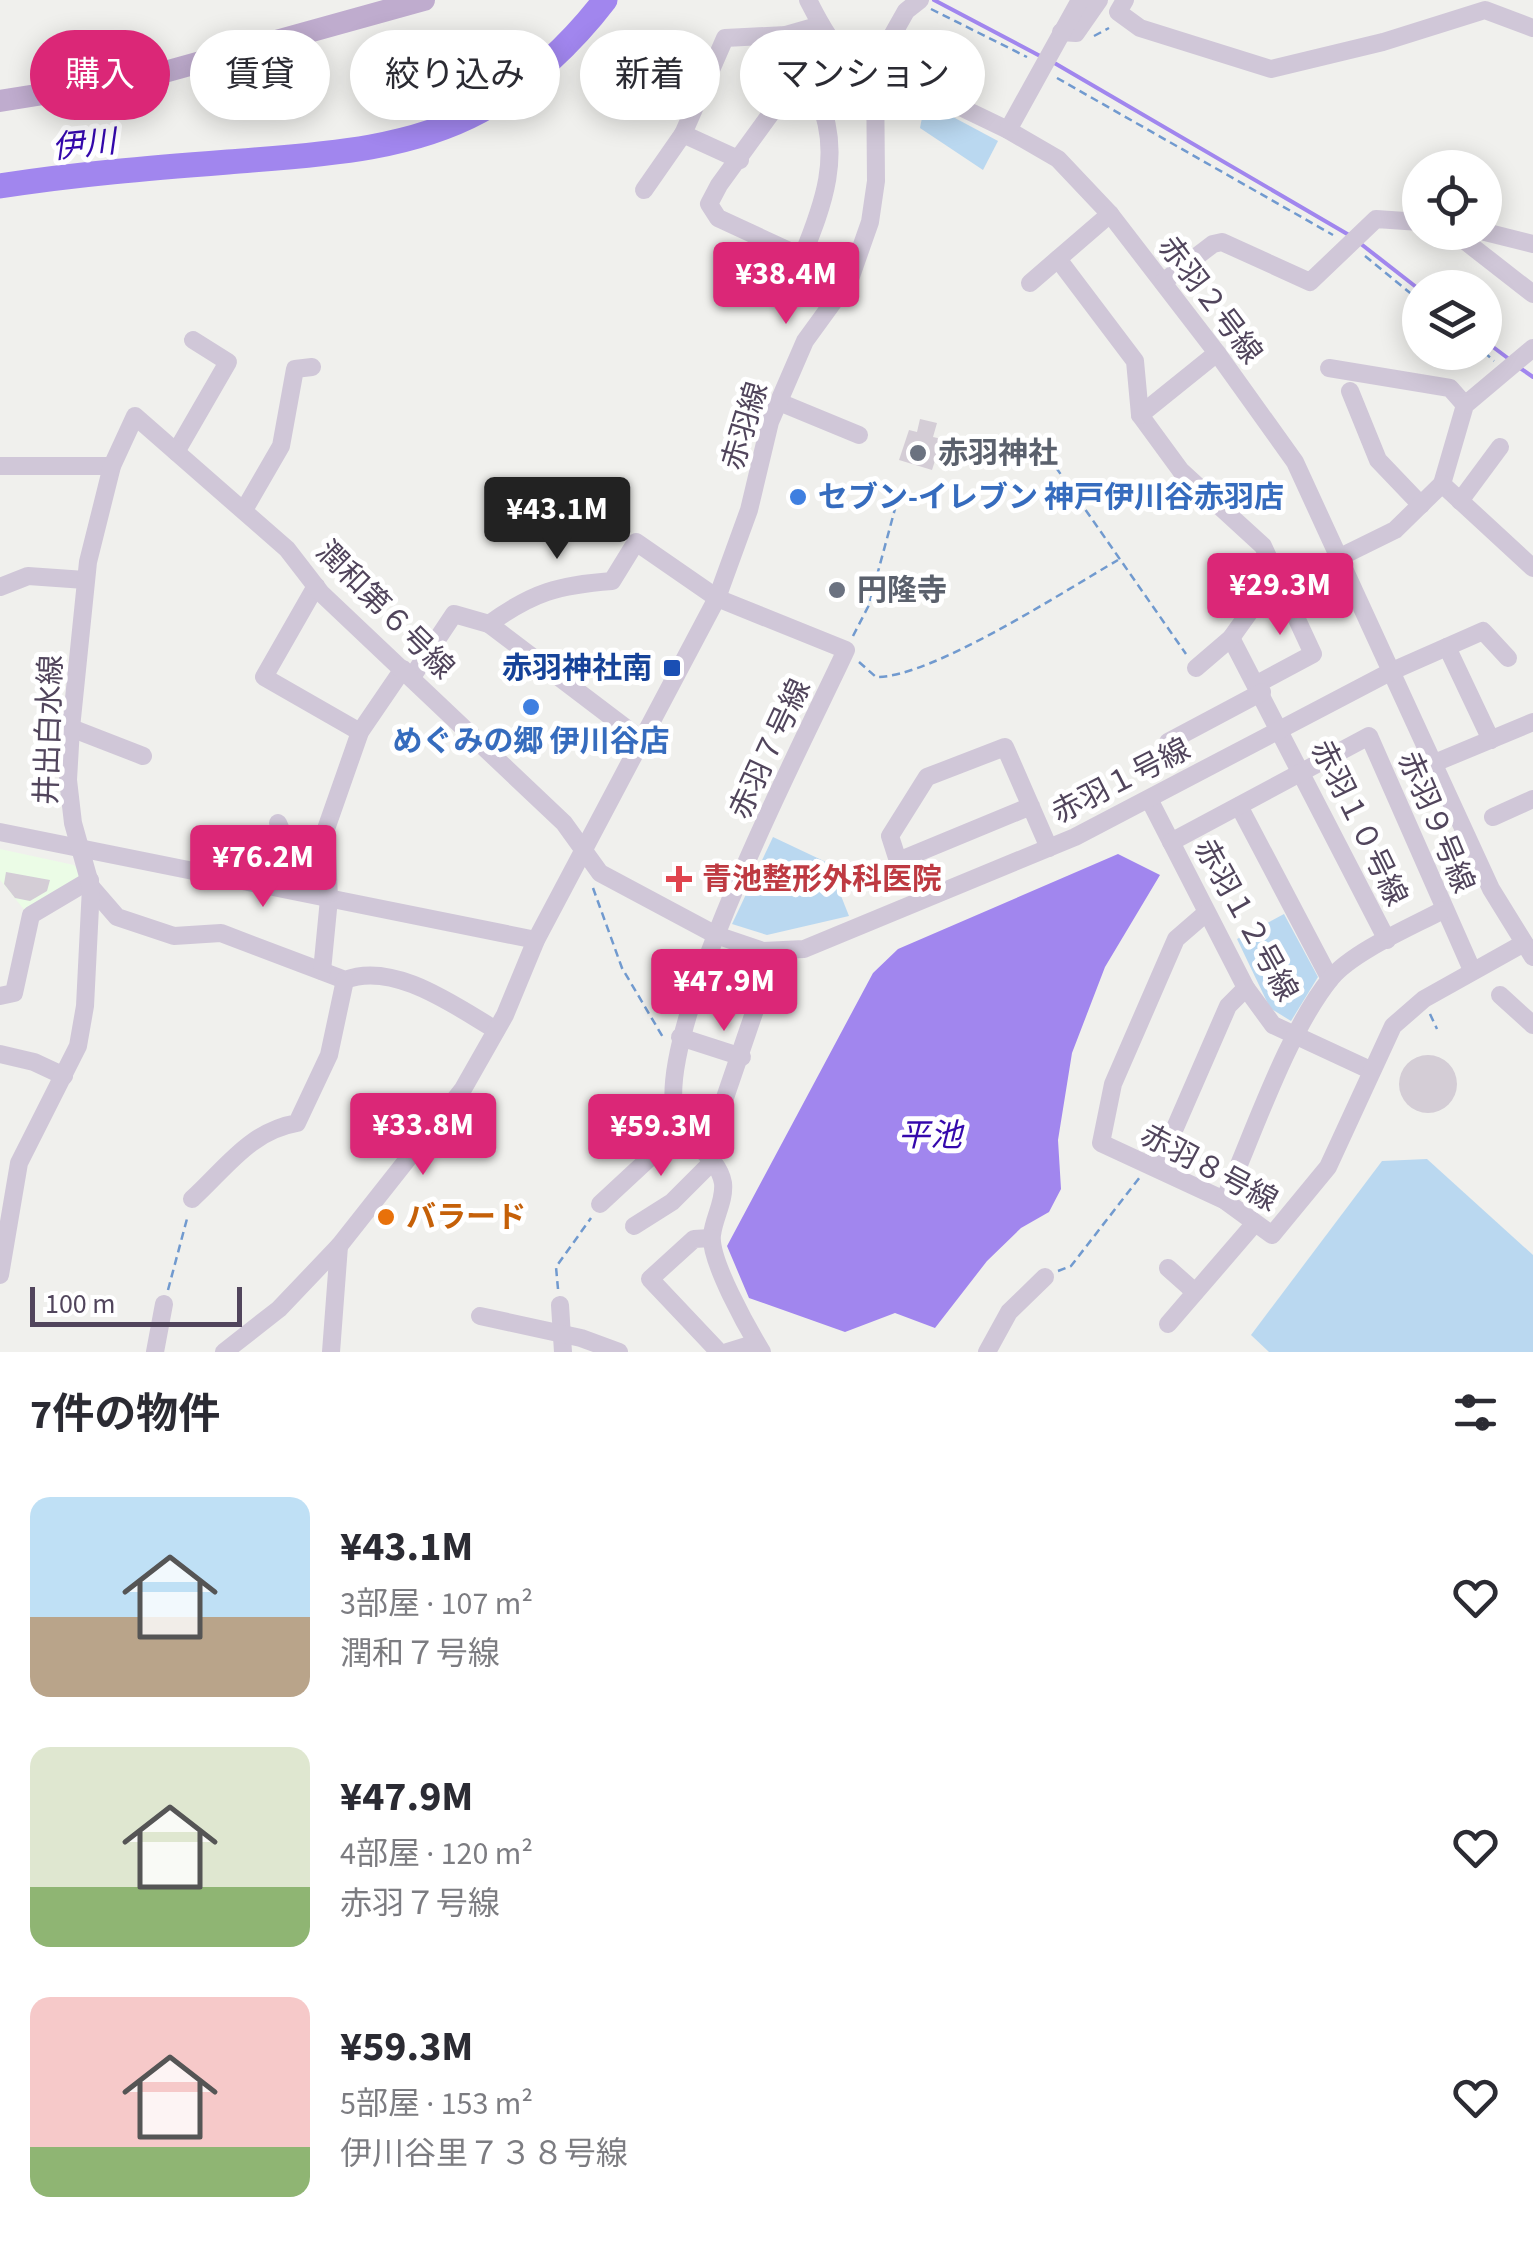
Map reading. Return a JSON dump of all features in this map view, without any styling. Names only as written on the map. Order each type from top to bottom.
[{"type":"main road","points":[[0,101],[143,78],[424,0]]},
{"type":"street","name":"赤羽２号線","points":[[808,0],[825,30]]},
{"type":"street","points":[[1008,130],[1080,0]]},
{"type":"street","points":[[1061,32],[1076,33],[1099,0]]},
{"type":"street","points":[[1125,0],[1118,12],[1140,28],[1271,69],[1382,42],[1485,10],[1533,28]]},
{"type":"street","points":[[895,30],[918,1]]},
{"type":"street","points":[[805,30],[821,25]]},
{"type":"street","points":[[644,190],[683,134],[725,38],[740,38]]},
{"type":"street","name":"赤羽２号線","points":[[985,119],[1058,159],[1110,214],[1217,353],[1295,462],[1390,672]]},
{"type":"street","points":[[768,120],[718,185],[709,204],[718,218],[850,280]]},
{"type":"street","points":[[802,257],[828,194],[830,142],[824,120]]},
{"type":"street","name":"赤羽線","points":[[224,1352],[280,1309],[339,1246],[463,1089],[496,1030],[536,940],[716,598],[749,510],[778,402],[805,341],[850,280],[870,222],[876,181],[875,120]]},
{"type":"street","points":[[683,134],[740,160]]},
{"type":"street","points":[[1030,282],[1110,214]]},
{"type":"street","points":[[1163,282],[1212,244],[1222,242],[1310,282],[1376,220],[1402,221]]},
{"type":"street","points":[[1502,236],[1533,244]]},
{"type":"street","points":[[1477,250],[1533,294]]},
{"type":"street","points":[[1058,259],[1135,360],[1140,415],[1181,470],[1264,546],[1313,654],[1168,742]]},
{"type":"street","points":[[176,452],[228,362],[194,340]]},
{"type":"street","points":[[1140,415],[1217,353]]},
{"type":"street","points":[[1196,668],[1231,638],[1261,596],[1395,530],[1421,506],[1442,484],[1454,431],[1465,405],[1527,353]]},
{"type":"street","points":[[244,510],[281,446],[296,369],[312,368]]},
{"type":"street","points":[[1329,368],[1450,388],[1465,405]]},
{"type":"street","points":[[1350,391],[1378,460],[1421,506]]},
{"type":"street","points":[[778,402],[859,435]]},
{"type":"street","name":"潤和第６号線","points":[[135,416],[287,549],[316,586],[564,823],[582,857]]},
{"type":"street","name":"井出白水線","points":[[0,1275],[10,1229],[6,1182],[78,1046],[85,1006],[91,883],[68,780],[71,728],[85,580],[112,466],[135,416]]},
{"type":"street","points":[[1460,501],[1500,447]]},
{"type":"street","points":[[0,466],[112,466]]},
{"type":"street","points":[[1442,484],[1533,568]]},
{"type":"street","name":"赤羽７号線","points":[[489,624],[520,602],[560,585],[612,580],[636,542],[716,598],[846,650],[716,936],[675,1057]]},
{"type":"street","points":[[0,587],[28,576],[85,580]]},
{"type":"street","points":[[316,586],[264,676],[360,732]]},
{"type":"street","points":[[322,971],[329,899],[326,829],[360,732],[454,614],[489,624],[642,741]]},
{"type":"street","name":"赤羽１号線","points":[[582,857],[600,873],[716,936],[763,952],[804,949],[1049,848],[1390,672],[1483,632],[1508,658]]},
{"type":"street","name":"赤羽１０号線","points":[[1231,638],[1282,730],[1386,940]]},
{"type":"street","points":[[1448,647],[1490,740]]},
{"type":"street","points":[[1390,672],[1491,889],[1528,950]]},
{"type":"street","points":[[1432,764],[1533,722]]},
{"type":"street","points":[[71,728],[142,756]]},
{"type":"street","name":"赤羽９号線","points":[[1171,842],[1369,736],[1472,970]]},
{"type":"street","points":[[1031,806],[898,861],[890,836],[927,777],[1005,746],[1031,806],[1049,848]]},
{"type":"street","name":"赤羽１２号線","points":[[1149,799],[1246,988],[1273,1025],[1370,1070]]},
{"type":"street","points":[[1493,817],[1533,800]]},
{"type":"street","points":[[1239,806],[1330,979]]},
{"type":"street","points":[[278,823],[287,844],[325,849]]},
{"type":"street","points":[[0,832],[536,940]]},
{"type":"street","points":[[0,996],[14,993],[32,915],[91,883],[117,917],[174,936],[221,933],[345,980],[364,973],[400,981],[496,1030]]},
{"type":"street","points":[[1224,1200],[1296,1038],[1330,979],[1386,940],[1443,910]]},
{"type":"street","name":"赤羽８号線","points":[[1206,913],[1176,939],[1113,1084],[1101,1143],[1224,1200],[1272,1236],[1328,1167],[1393,1026],[1424,999],[1472,970],[1528,950]]},
{"type":"street","points":[[716,1124],[756,1007],[763,952]]},
{"type":"street","points":[[192,1200],[249,1140],[272,1127],[297,1122],[330,1055],[345,980]]},
{"type":"street","points":[[1154,1165],[1228,1006],[1246,988]]},
{"type":"street","points":[[1500,995],[1533,1025]]},
{"type":"street","points":[[680,1038],[742,1057]]},
{"type":"street","points":[[0,1054],[64,1076]]},
{"type":"street","points":[[675,1057],[676,1116],[713,1161],[723,1184],[711,1238],[738,1315],[759,1347],[727,1352]]},
{"type":"street","points":[[600,1204],[682,1127]]},
{"type":"street","points":[[634,1226],[672,1202],[713,1161]]},
{"type":"street","points":[[1168,1324],[1256,1223]]},
{"type":"street","points":[[711,1238],[694,1239],[650,1279],[719,1352]]},
{"type":"street","points":[[331,1352],[339,1246]]},
{"type":"street","points":[[1168,1268],[1195,1292]]},
{"type":"street","points":[[987,1352],[1008,1312],[1045,1277]]},
{"type":"street","points":[[154,1352],[164,1304]]},
{"type":"street","points":[[560,1305],[564,1344]]},
{"type":"street","points":[[480,1316],[564,1344],[618,1352]]},
{"type":"path","points":[[918,1],[1046,60],[1047,72],[1354,240],[1402,284]]},
{"type":"path","points":[[1041,446],[1196,668]]},
{"type":"path","points":[[900,494],[869,605],[846,650],[876,676],[894,677],[990,634],[1118,560]]},
{"type":"path","points":[[582,857],[622,968],[675,1057]]},
{"type":"path","points":[[1045,1277],[1071,1266],[1154,1165]]},
{"type":"path","points":[[164,1304],[192,1200]]},
{"type":"path","points":[[560,1305],[556,1267],[600,1204]]},
{"type":"shaded area","points":[[922,120],[959,120],[998,141],[983,170],[920,128]]},
{"type":"shaded area","points":[[773,837],[828,863],[849,916],[767,935],[732,924]]},
{"type":"shaded area","points":[[0,849],[74,865],[83,876],[26,912],[0,880]]},
{"type":"shaded area","points":[[1284,914],[1318,977],[1291,1021],[1270,1008],[1237,939]]},
{"type":"shaded area","points":[[1427,1159],[1533,1255],[1533,1352],[1269,1352],[1251,1335],[1382,1161]]},
{"type":"water","name":"平池","points":[[1118,854],[1160,875],[1105,967],[1072,1053],[1058,1140],[1061,1189],[1049,1212],[1021,1228],[987,1261],[935,1328],[895,1313],[845,1332],[749,1298],[727,1246],[873,973],[898,949]]},
{"type":"building","points":[[920,419],[937,423],[933,437],[942,439],[932,470],[899,460],[909,430],[917,432]]},
{"type":"building","points":[[6,872],[50,880],[47,891],[30,901],[15,898],[4,884]]},
{"type":"building","points":[[1428,1055],[1448,1064],[1457,1084],[1448,1104],[1428,1113],[1408,1104],[1399,1084],[1408,1064]]},
{"type":"waterway","name":"伊川","points":[[0,186],[325,154],[420,135],[480,111],[515,89],[564,47],[605,0]]},
{"type":"waterway","name":"伊川","points":[[604,3],[612,0]]},
{"type":"waterway","points":[[934,0],[1042,57]]},
{"type":"waterway","points":[[1051,61],[1349,235]]},
{"type":"waterway","points":[[1361,244],[1402,276]]},
{"type":"waterway","points":[[1502,354],[1509,359]]},
{"type":"waterway","points":[[1520,368],[1533,377]]},
{"type":"place","name":"赤羽神社","points":[[918,453]]},
{"type":"place","name":"セブン-イレブン 神戸伊川谷赤羽店","points":[[798,497]]},
{"type":"place","name":"円隆寺","points":[[837,590]]},
{"type":"place","name":"赤羽神社南","points":[[672,668]]},
{"type":"place","name":"めぐみの郷 伊川谷店","points":[[531,707]]},
{"type":"place","name":"青池整形外科医院","points":[[679,879]]},
{"type":"place","name":"バラード","points":[[386,1217]]}]
